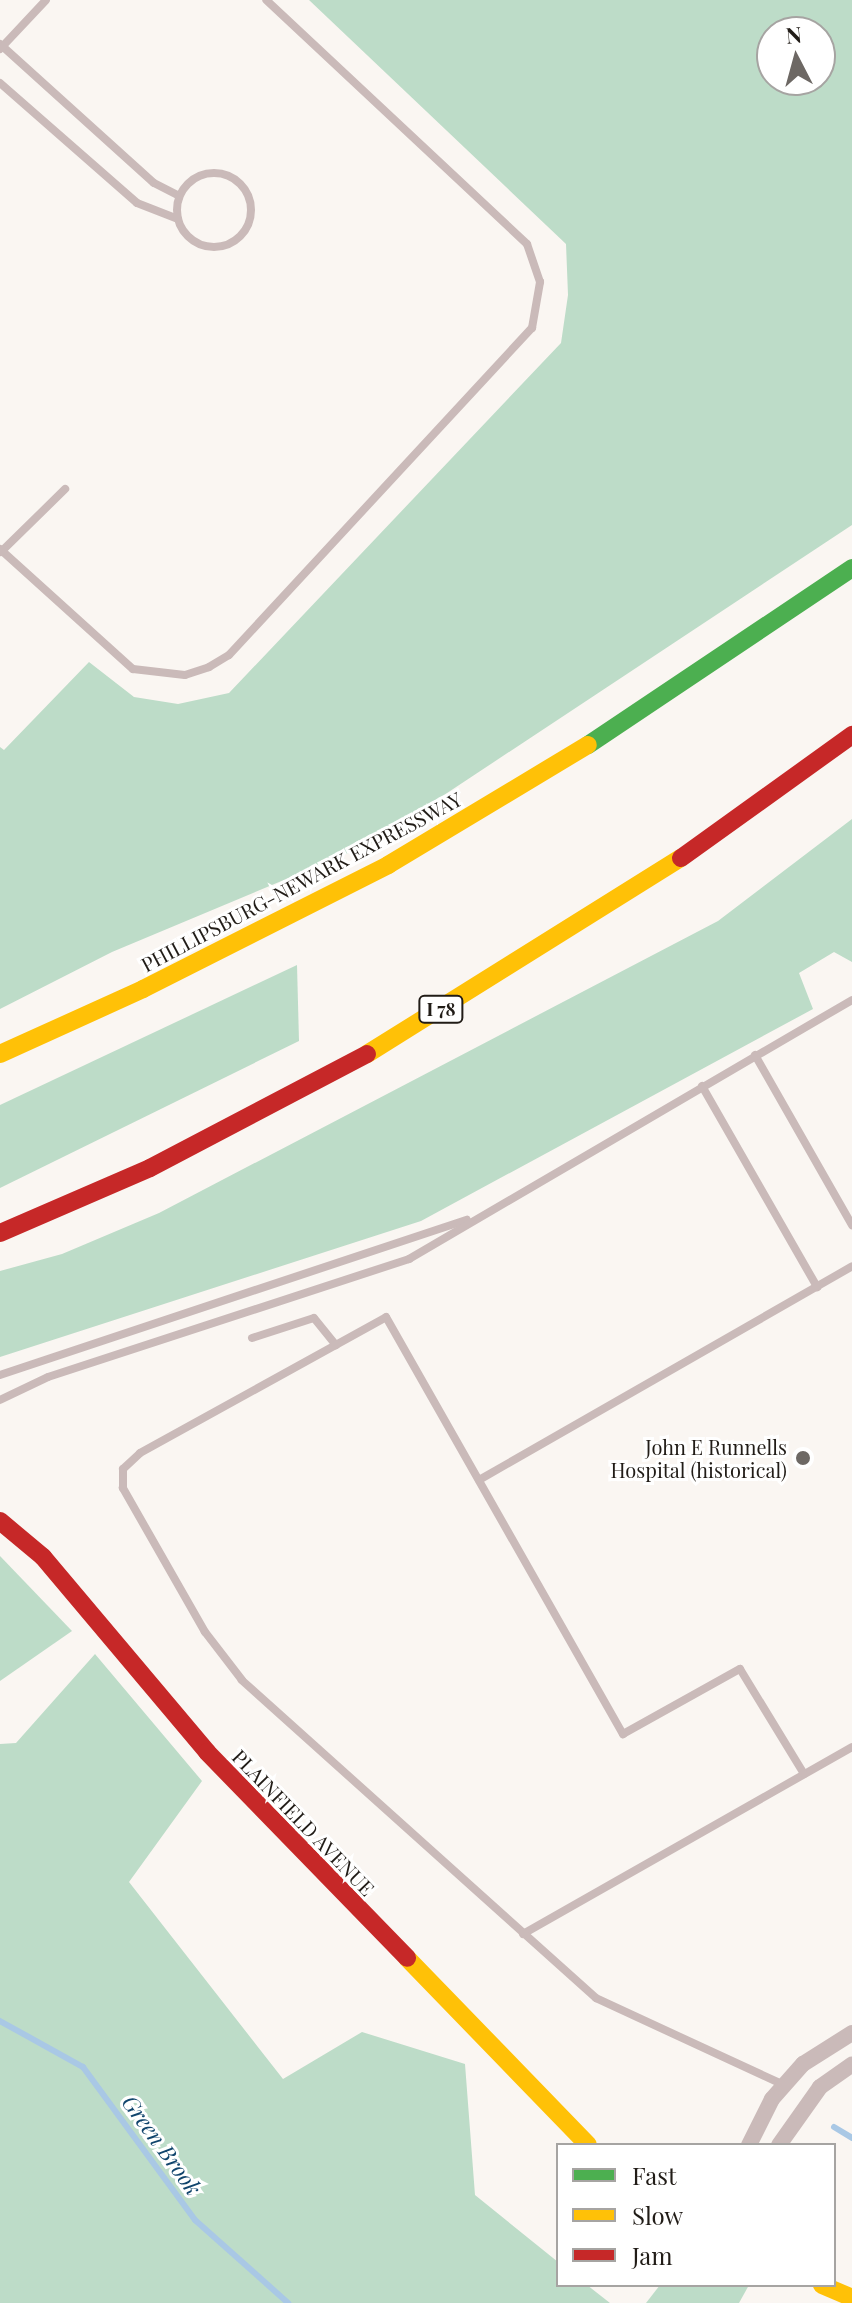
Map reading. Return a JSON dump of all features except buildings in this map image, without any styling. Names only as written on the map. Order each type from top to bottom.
[{"type":"main road","name":"PHILLIPSBURG-NEWARK EXPRESSWAY","points":[[0,1054],[388,865],[567,759],[852,568]]},
{"type":"main road","name":"I 78","points":[[0,1233],[150,1168],[364,1056],[723,832],[852,735]]},
{"type":"main road","name":"PLAINFIELD AVENUE","points":[[0,1521],[43,1557],[207,1752],[586,2143]]},
{"type":"main road","points":[[827,2287],[852,2298]]},
{"type":"street","points":[[750,2143],[784,2085],[803,2064],[852,2033]]},
{"type":"street","points":[[780,2143],[820,2087],[852,2065]]},
{"type":"lane","points":[[46,0],[1,46],[154,183],[179,196]]},
{"type":"lane","points":[[65,489],[1,551],[133,669],[185,675],[209,667],[229,655],[532,328],[540,282],[527,244],[266,0]]},
{"type":"lane","points":[[0,83],[137,203],[178,219]]},
{"type":"lane","points":[[230,176],[247,192],[251,217],[238,238],[214,247],[191,239],[178,219],[179,196],[195,178],[230,176]]},
{"type":"lane","points":[[0,1400],[48,1377],[409,1259],[475,1217],[852,1000]]},
{"type":"lane","points":[[755,1055],[852,1225]]},
{"type":"lane","points":[[702,1086],[817,1287]]},
{"type":"lane","points":[[0,1375],[475,1217]]},
{"type":"lane","points":[[479,1480],[852,1266]]},
{"type":"lane","points":[[784,2085],[596,1998],[231,1668],[123,1488],[123,1469],[140,1453],[386,1317],[623,1734],[740,1669],[804,1774]]},
{"type":"lane","points":[[252,1338],[314,1318],[336,1345]]},
{"type":"lane","points":[[523,1934],[852,1747]]},
{"type":"green space","points":[[309,0],[852,0],[852,525],[370,844],[112,952],[0,1009],[0,747],[4,750],[89,662],[134,697],[178,704],[229,693],[561,343],[568,295],[566,244]]},
{"type":"green space","points":[[852,819],[852,962],[834,952],[799,973],[813,1009],[421,1221],[0,1357],[0,1271],[62,1254],[159,1213],[718,921]]},
{"type":"green space","points":[[297,965],[299,1041],[0,1188],[0,1105]]},
{"type":"green space","points":[[0,1556],[72,1631],[0,1681]]},
{"type":"green space","points":[[95,1654],[202,1781],[129,1882],[283,2079],[362,2032],[465,2064],[475,2195],[556,2260],[556,2287],[590,2287],[610,2303],[0,2303],[0,1744],[16,1743]]},
{"type":"green space","points":[[658,2287],[748,2287],[739,2303],[646,2303]]},
{"type":"waterway","name":"Green Brook","points":[[0,2021],[83,2067],[195,2220],[288,2303]]},
{"type":"waterway","points":[[834,2127],[852,2138]]},
{"type":"traffic: fast","points":[[588,745],[852,568]]},
{"type":"traffic: slow","points":[[0,1054],[143,989],[388,865],[588,745]]},
{"type":"traffic: slow","points":[[367,1054],[681,858]]},
{"type":"traffic: slow","points":[[407,1958],[586,2143]]},
{"type":"traffic: slow","points":[[827,2287],[852,2298]]},
{"type":"traffic: jam","points":[[681,858],[852,735]]},
{"type":"traffic: jam","points":[[0,1233],[150,1168],[367,1054]]},
{"type":"traffic: jam","points":[[0,1521],[43,1557],[207,1752],[407,1958]]},
{"type":"place","name":"John E Runnells Hospital (historical)","points":[[803,1458]]}]
